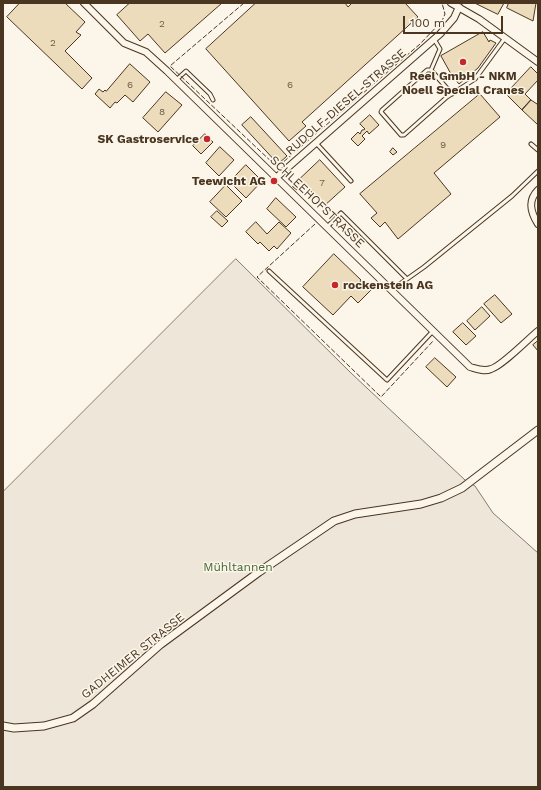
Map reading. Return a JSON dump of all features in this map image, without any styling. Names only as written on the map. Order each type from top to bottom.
[{"type":"street","name":"SCHLEEHOFSTRASSE","points":[[84,3],[124,43],[146,52],[176,80],[470,367],[480,370],[491,369],[500,364],[538,331]]},
{"type":"street","points":[[451,3],[505,38],[538,62]]},
{"type":"street","name":"RUDOLF-DIESEL-STRASSE","points":[[277,177],[434,39],[454,18],[459,7]]},
{"type":"street","points":[[538,190],[531,201],[531,208],[533,216],[538,224]]},
{"type":"street","name":"GADHEIMER STRASSE","points":[[3,726],[14,728],[44,726],[72,718],[93,704],[161,644],[259,572],[334,521],[355,514],[421,504],[441,498],[462,488],[538,430]]},
{"type":"lane","points":[[431,70],[427,70],[381,112],[401,135],[404,135],[452,94],[475,79],[505,38]]},
{"type":"lane","points":[[431,70],[440,49],[434,39]]},
{"type":"lane","points":[[431,70],[452,94]]},
{"type":"lane","points":[[176,80],[186,71],[210,94],[213,100]]},
{"type":"lane","points":[[316,143],[351,181]]},
{"type":"lane","points":[[530,144],[538,150]]},
{"type":"lane","points":[[391,290],[424,268],[512,196],[538,171]]},
{"type":"lane","points":[[327,227],[341,213],[407,279]]},
{"type":"lane","points":[[269,271],[387,380],[434,331]]},
{"type":"green space","name":"Mühltannen","points":[[236,259],[351,373],[465,480],[475,486],[493,513],[538,553],[538,787],[3,787],[3,492]]},
{"type":"building","points":[[20,3],[65,3],[85,22],[76,32],[81,35],[65,51],[92,78],[82,89],[7,17]]},
{"type":"building","points":[[130,3],[222,3],[165,53],[148,34],[140,41],[117,15]]},
{"type":"building","points":[[256,3],[345,3],[348,7],[352,3],[405,3],[418,17],[302,122],[306,126],[289,141],[206,49]]},
{"type":"building","points":[[475,3],[504,3],[498,14]]},
{"type":"building","points":[[509,3],[536,3],[533,21],[507,8]]},
{"type":"building","name":"Reel GmbH - NKM Noell Special Cranes","points":[[483,32],[489,42],[490,40],[496,43],[478,68],[459,84],[452,73],[451,74],[441,56]]},
{"type":"building","points":[[130,64],[150,82],[133,102],[125,95],[117,103],[115,102],[110,108],[95,94],[99,89],[103,92],[105,90],[106,91]]},
{"type":"building","points":[[531,67],[538,74],[538,80],[525,94],[531,100],[522,110],[506,94]]},
{"type":"building","points":[[166,92],[182,105],[158,132],[143,118]]},
{"type":"building","points":[[480,94],[500,117],[434,173],[451,194],[398,239],[385,222],[380,227],[371,218],[377,213],[360,194]]},
{"type":"building","points":[[531,100],[537,104],[538,102],[538,125],[522,110]]},
{"type":"building","points":[[370,115],[379,125],[369,134],[367,131],[362,136],[365,139],[358,146],[351,139],[358,132],[360,134],[362,130],[365,129],[360,124]]},
{"type":"building","points":[[251,117],[287,156],[278,164],[242,125]]},
{"type":"building","points":[[205,134],[213,142],[201,154],[193,146]]},
{"type":"building","points":[[220,147],[234,160],[219,176],[206,163]]},
{"type":"building","points":[[393,148],[397,152],[393,155],[390,152]]},
{"type":"building","points":[[320,160],[345,187],[324,206],[300,179]]},
{"type":"building","points":[[246,165],[262,181],[246,198],[230,182]]},
{"type":"building","points":[[295,184],[299,188],[297,190],[293,187]]},
{"type":"building","points":[[226,185],[242,201],[226,217],[210,202]]},
{"type":"building","points":[[276,198],[296,217],[286,227],[267,209]]},
{"type":"building","points":[[217,211],[228,221],[222,227],[211,217]]},
{"type":"building","points":[[256,222],[267,234],[279,222],[291,233],[277,249],[274,246],[269,251],[260,242],[258,244],[246,232]]},
{"type":"building","name":"rockenstein AG","points":[[334,254],[361,280],[360,282],[362,284],[364,283],[371,290],[358,303],[351,296],[333,315],[303,287]]},
{"type":"building","points":[[495,295],[512,314],[501,323],[484,304]]},
{"type":"building","points":[[482,307],[490,316],[475,330],[467,321]]},
{"type":"building","points":[[463,323],[476,336],[466,345],[453,332]]},
{"type":"building","points":[[538,341],[538,351],[533,345]]},
{"type":"building","points":[[435,358],[456,377],[447,387],[426,367]]},
{"type":"fence","points":[[244,3],[170,66],[276,166],[281,164],[420,44],[442,21],[445,14],[442,3]]},
{"type":"fence","points":[[315,224],[257,277],[381,397],[434,340]]},
{"type":"place","name":"Reel GmbH - NKM Noell Special Cranes","points":[[463,62]]},
{"type":"place","name":"SK Gastroservice","points":[[207,139]]},
{"type":"place","name":"Teewicht AG","points":[[274,181]]},
{"type":"place","name":"rockenstein AG","points":[[335,285]]}]
